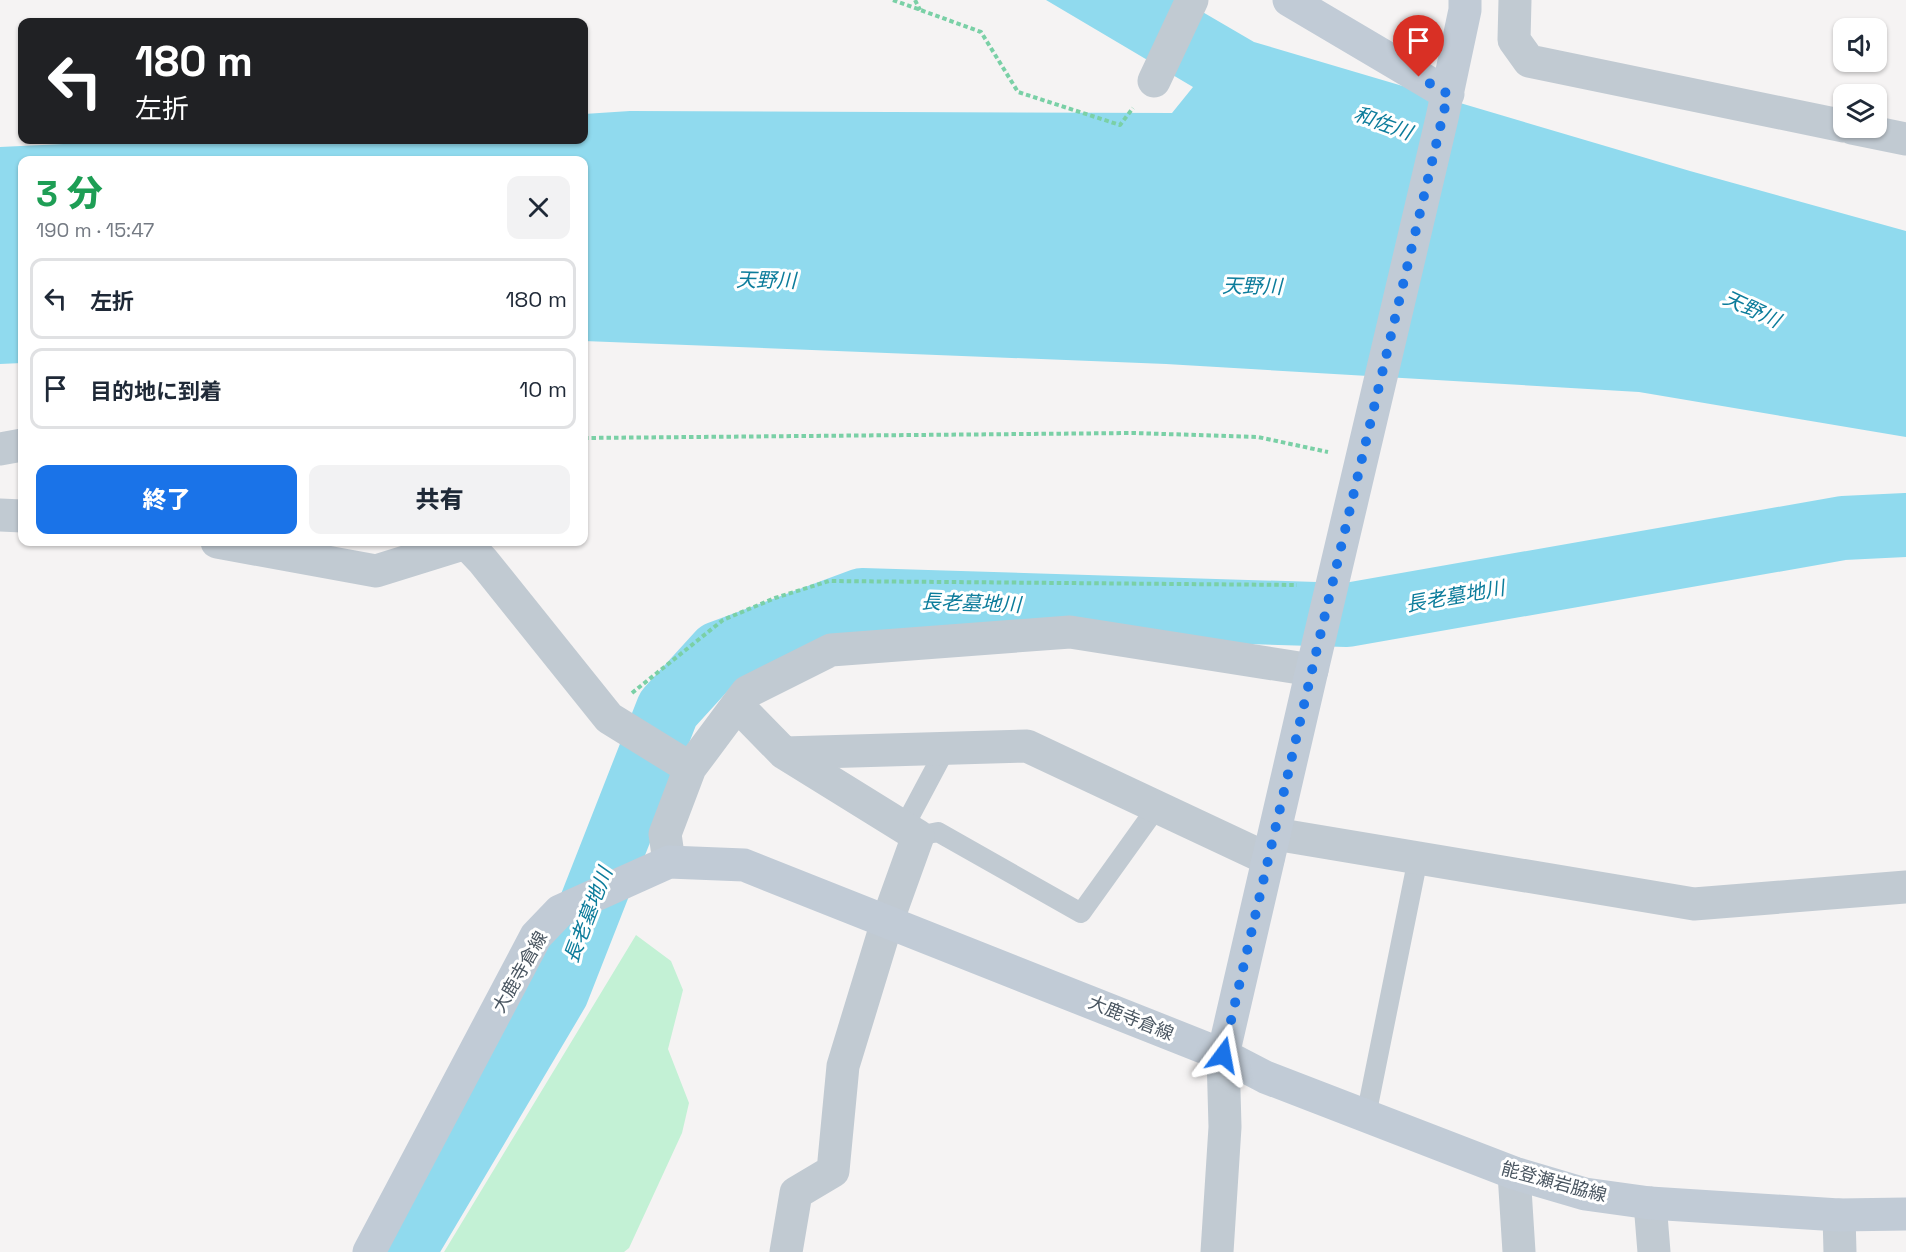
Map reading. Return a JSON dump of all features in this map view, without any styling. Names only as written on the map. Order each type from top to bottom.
[{"type":"main road","points":[[1289,0],[1445,106]]},
{"type":"main road","points":[[1223,1055],[1445,106],[1465,0]]},
{"type":"main road","name":"大鹿寺倉線","points":[[369,1252],[536,936],[560,911],[659,866],[744,865],[1223,1055]]},
{"type":"main road","name":"能登瀬岩脇線","points":[[1223,1055],[1265,1077],[1514,1173],[1585,1194],[1650,1203],[1839,1215],[1906,1214]]},
{"type":"street","points":[[1154,81],[1192,0]]},
{"type":"street","points":[[1515,0],[1514,40],[1529,61],[1833,124]]},
{"type":"street","points":[[1887,135],[1906,139]]},
{"type":"street","points":[[0,449],[18,446]]},
{"type":"street","points":[[0,515],[18,516]]},
{"type":"street","points":[[238,546],[376,572],[457,546]]},
{"type":"street","points":[[469,546],[615,721],[686,765]]},
{"type":"street","points":[[659,866],[665,834],[686,765],[747,692],[831,650],[1070,633],[1312,670]]},
{"type":"street","points":[[737,705],[784,753],[911,832],[887,922],[843,1066],[833,1171],[796,1193],[786,1252]]},
{"type":"street","points":[[784,753],[1027,746],[1157,807],[1271,846],[1418,858],[1694,904],[1906,887]]},
{"type":"street","points":[[1217,1252],[1225,1126],[1223,1055]]},
{"type":"street","points":[[1514,1173],[1519,1252]]},
{"type":"street","points":[[1650,1203],[1654,1252]]},
{"type":"street","points":[[1839,1215],[1840,1252]]},
{"type":"lane","points":[[946,748],[911,832],[938,832],[1080,913],[1157,807]]},
{"type":"lane","points":[[1366,1116],[1418,858]]},
{"type":"path","points":[[893,0],[981,32],[1018,92],[1119,125],[1154,81]]},
{"type":"path","points":[[915,0],[920,10]]},
{"type":"path","points":[[588,438],[1134,433],[1258,437],[1362,459]]},
{"type":"path","points":[[615,721],[633,692],[723,620],[775,598],[829,581],[1301,585]]},
{"type":"green space","points":[[636,935],[671,961],[683,990],[668,1049],[689,1103],[682,1133],[629,1248],[624,1252],[444,1252]]},
{"type":"water","points":[[1046,0],[1182,0],[1254,42],[1690,171],[1906,231],[1906,437],[1639,392],[1166,364],[588,341],[588,156],[18,156],[18,363],[0,364],[0,147],[63,144],[588,144],[588,114],[630,111],[1172,113],[1193,87]]},
{"type":"waterway","name":"長老墓地川","points":[[403,1252],[557,992],[668,709],[719,653],[862,600],[1347,615],[1843,528],[1906,525]]},
{"type":"route","points":[[1223,1055],[1448,94],[1419,77]]},
{"type":"water label","name":"和佐川","points":[[1383,123]]},
{"type":"water label","name":"天野川","points":[[766,280]]},
{"type":"water label","name":"天野川","points":[[1252,286]]},
{"type":"water label","name":"天野川","points":[[1752,309]]}]
